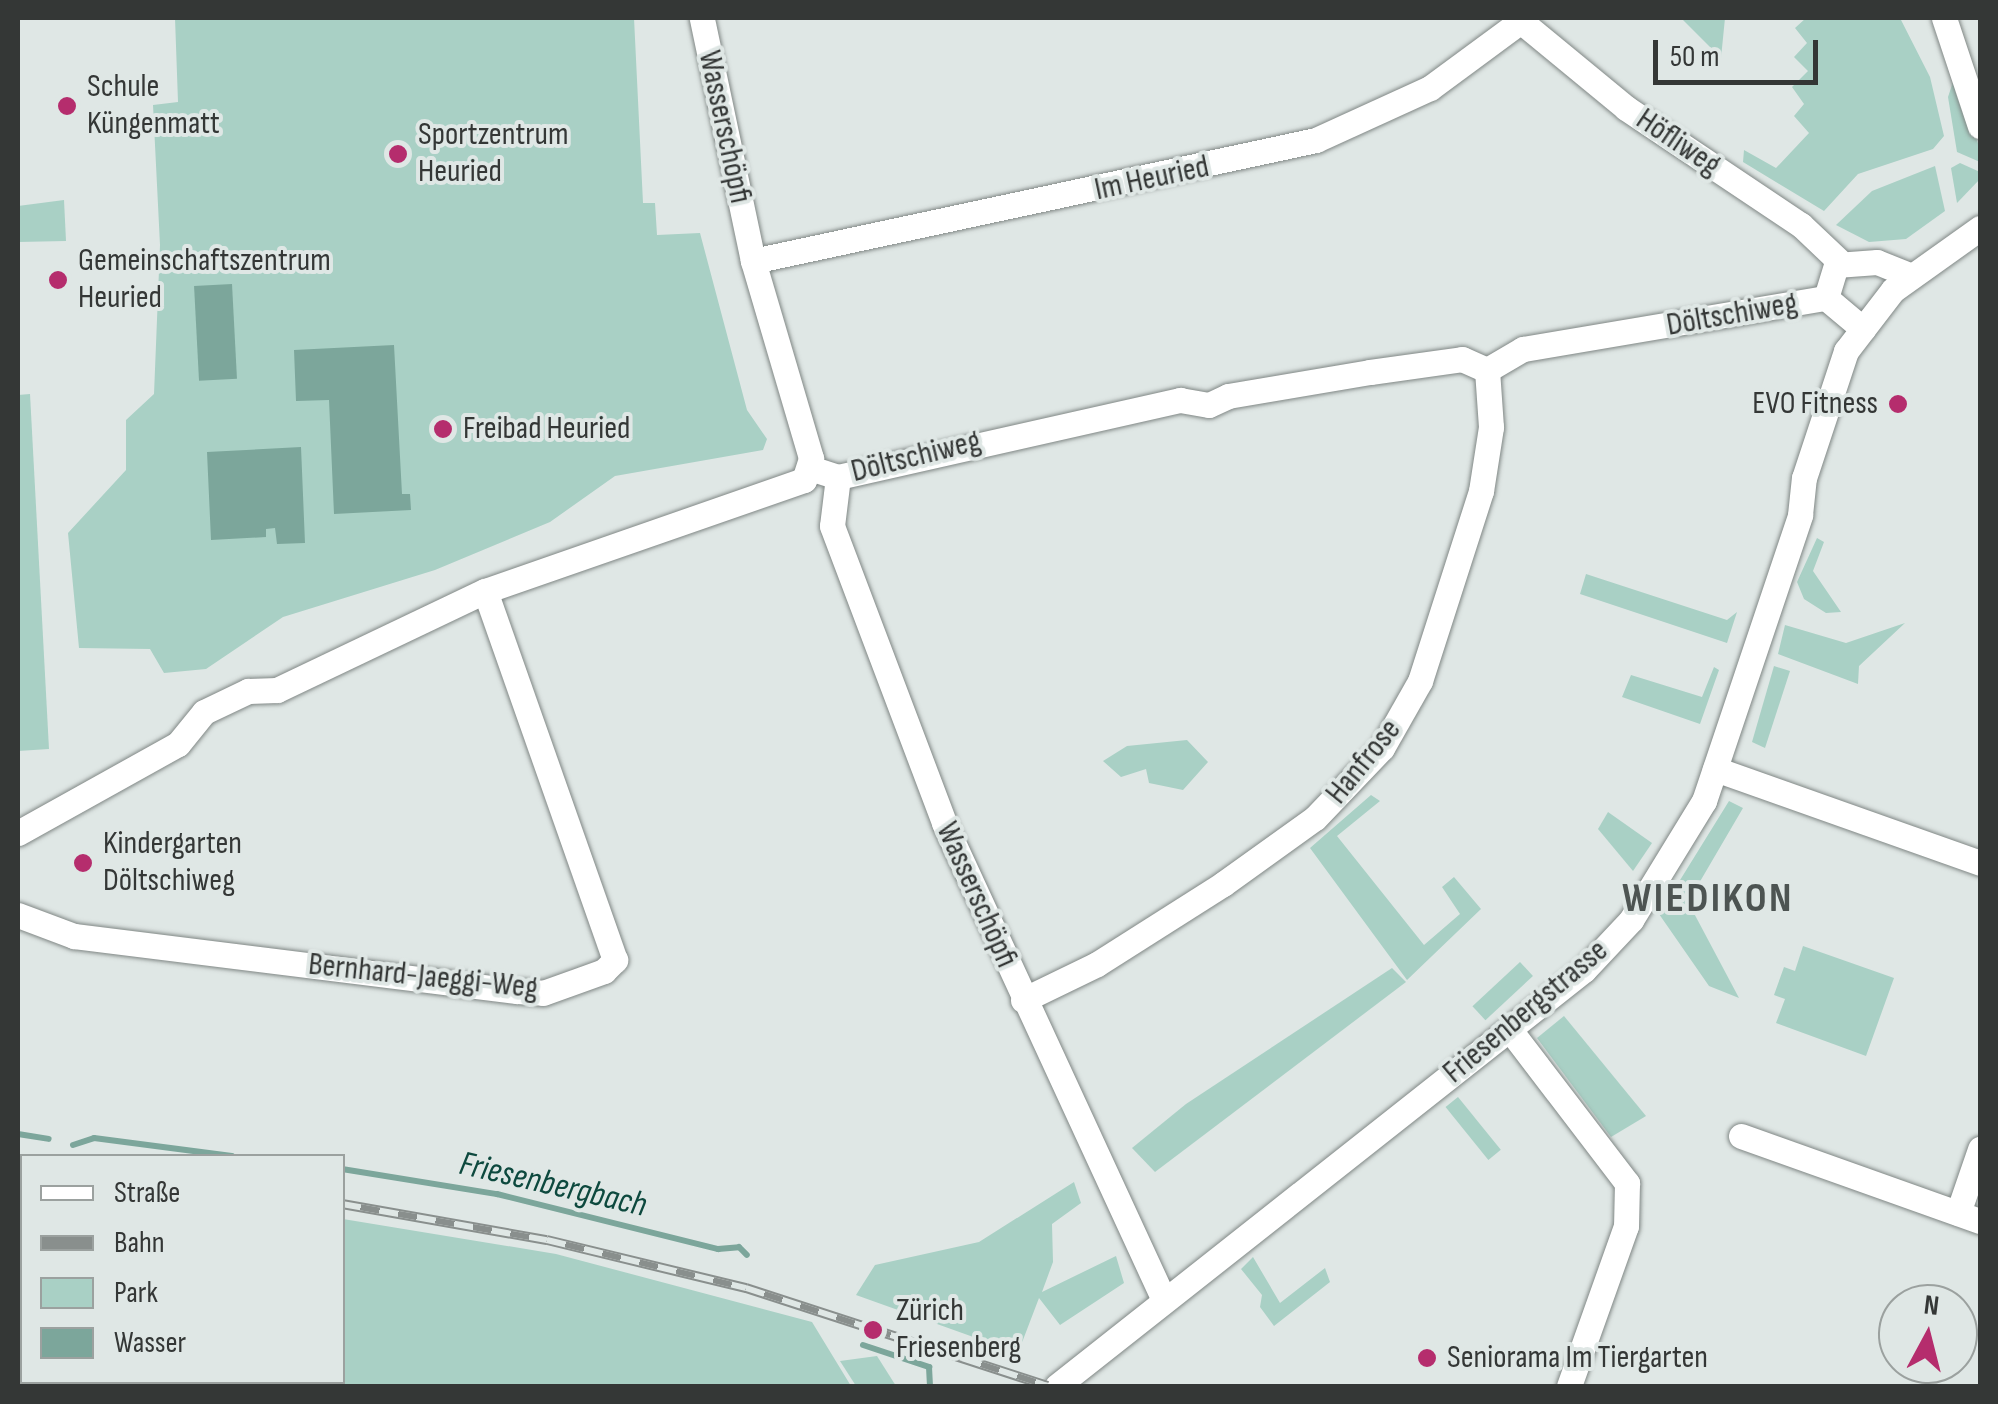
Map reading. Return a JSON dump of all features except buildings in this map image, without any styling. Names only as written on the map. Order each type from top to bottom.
[{"type":"street","name":"Wasserschöpfi","points":[[702,18],[753,261],[810,468]]},
{"type":"street","points":[[1944,18],[1980,126]]},
{"type":"street","name":"Im Heuried","points":[[753,261],[1316,140],[1430,88],[1519,19]]},
{"type":"street","name":"Höfliweg","points":[[1519,19],[1610,96],[1800,225],[1840,262]]},
{"type":"street","name":"Friesenbergstrasse","points":[[1057,1386],[1584,970],[1642,905],[1696,821],[1806,498],[1804,478],[1840,366],[1864,329],[1910,275],[1980,228]]},
{"type":"street","points":[[1864,329],[1826,298],[1840,262],[1877,262],[1910,275]]},
{"type":"street","name":"Döltschiweg","points":[[18,834],[178,744],[204,712],[248,691],[277,690],[486,591],[624,540],[792,490],[810,468],[844,475],[1180,400],[1209,405],[1282,384],[1462,359],[1487,370],[1523,348],[1826,298]]},
{"type":"street","name":"Hanfrose","points":[[1022,1000],[1097,964],[1224,884],[1316,818],[1382,748],[1420,682],[1484,480],[1491,426],[1487,370]]},
{"type":"street","name":"Wasserschöpfi","points":[[844,475],[832,526],[937,806],[1022,1000],[1164,1300]]},
{"type":"street","name":"Bernhard-Jaeggi-Weg","points":[[18,915],[74,936],[516,991],[543,993],[604,972],[615,960],[486,591]]},
{"type":"street","points":[[1715,769],[1980,863]]},
{"type":"street","points":[[1510,1030],[1628,1184],[1626,1226],[1569,1386]]},
{"type":"street","points":[[1741,1136],[1969,1217],[1980,1149]]},
{"type":"green space","name":"Freibad Heuried","points":[[175,18],[634,18],[643,203],[655,203],[657,235],[700,233],[747,410],[767,439],[763,450],[615,476],[550,522],[435,570],[283,617],[206,669],[164,673],[150,649],[79,648],[68,533],[126,470],[126,420],[154,394],[160,245],[153,105],[178,102]]},
{"type":"green space","points":[[1681,18],[1725,18],[1721,58]]},
{"type":"green space","points":[[1806,18],[1900,18],[1930,77],[1944,136],[1933,149],[1858,174],[1824,211],[1743,162],[1744,150],[1776,168],[1809,133],[1794,116],[1804,104],[1792,87],[1808,71],[1794,57],[1807,43],[1795,28]]},
{"type":"green space","points":[[1953,82],[1980,148],[1980,162],[1957,152],[1948,97]]},
{"type":"green space","points":[[1960,163],[1980,172],[1980,179],[1957,203],[1951,168]]},
{"type":"green space","points":[[1935,166],[1945,211],[1906,239],[1869,242],[1836,225],[1872,191]]},
{"type":"green space","points":[[64,200],[66,241],[18,242],[18,206]]},
{"type":"green space","points":[[30,394],[49,749],[18,751],[18,395]]},
{"type":"green space","points":[[1817,538],[1824,542],[1813,571],[1841,612],[1826,613],[1804,599],[1797,582]]},
{"type":"green space","points":[[1586,574],[1727,620],[1737,612],[1727,643],[1580,594]]},
{"type":"green space","points":[[1905,623],[1859,666],[1858,684],[1778,654],[1785,625],[1846,643]]},
{"type":"green space","points":[[1774,666],[1790,671],[1765,748],[1752,742]]},
{"type":"green space","points":[[1714,667],[1719,670],[1700,724],[1622,697],[1631,675],[1702,697]]},
{"type":"green space","points":[[1187,740],[1208,762],[1183,790],[1149,783],[1146,769],[1121,777],[1103,761],[1127,746]]},
{"type":"green space","points":[[1371,795],[1380,801],[1337,836],[1424,945],[1460,914],[1442,887],[1454,877],[1481,909],[1407,980],[1310,848]]},
{"type":"green space","points":[[1729,801],[1743,808],[1688,902],[1739,998],[1709,986],[1659,914]]},
{"type":"green space","points":[[1608,812],[1652,843],[1633,871],[1598,829]]},
{"type":"green space","points":[[1803,946],[1894,978],[1866,1056],[1776,1023],[1785,999],[1774,995],[1784,967],[1795,971]]},
{"type":"green space","points":[[1520,962],[1533,976],[1485,1020],[1472,1006]]},
{"type":"green space","points":[[1392,968],[1406,982],[1155,1172],[1132,1148],[1186,1104]]},
{"type":"green space","points":[[1564,1016],[1646,1116],[1611,1137],[1537,1038]]},
{"type":"green space","points":[[1458,1097],[1501,1150],[1488,1160],[1446,1107]]},
{"type":"green space","points":[[1074,1182],[1081,1203],[1052,1224],[1053,1262],[1042,1292],[1116,1256],[1124,1283],[1060,1325],[1039,1298],[1018,1353],[856,1295],[875,1265],[979,1242]]},
{"type":"green space","points":[[345,1219],[556,1254],[812,1322],[851,1386],[315,1386],[345,1384]]},
{"type":"green space","points":[[1253,1257],[1280,1303],[1325,1268],[1330,1282],[1274,1326],[1260,1307],[1262,1295],[1241,1269]]},
{"type":"green space","points":[[877,1356],[896,1386],[856,1386],[840,1361]]},
{"type":"water","points":[[232,284],[237,379],[199,381],[194,286]]},
{"type":"water","points":[[394,345],[402,494],[410,494],[411,510],[334,514],[329,400],[296,401],[294,350]]},
{"type":"water","points":[[301,447],[305,543],[277,544],[275,528],[266,529],[266,537],[211,540],[207,452]]},
{"type":"waterway","name":"Friesenbergbach","points":[[18,1134],[49,1139]]},
{"type":"waterway","name":"Friesenbergbach","points":[[73,1145],[94,1138],[217,1154]]},
{"type":"waterway","name":"Friesenbergbach","points":[[345,1169],[497,1194],[718,1249],[739,1247],[747,1255]]},
{"type":"waterway","name":"Friesenbergbach","points":[[863,1345],[929,1367],[930,1386]]},
{"type":"railway","points":[[345,1205],[547,1240],[746,1288],[1047,1386]]},
{"type":"place","name":"Schule Küngenmatt","points":[[67,106]]},
{"type":"place","name":"Sportzentrum Heuried","points":[[398,154]]},
{"type":"place","name":"Gemeinschaftszentrum Heuried","points":[[58,280]]},
{"type":"place","name":"EVO Fitness","points":[[1898,404]]},
{"type":"place","name":"Freibad Heuried","points":[[443,429]]},
{"type":"place","name":"Kindergarten Döltschiweg","points":[[83,863]]},
{"type":"place","name":"Zürich Friesenberg","points":[[873,1330]]},
{"type":"place","name":"Seniorama Im Tiergarten","points":[[1427,1358]]},
{"type":"district","name":"WIEDIKON","points":[[1708,899]]}]
